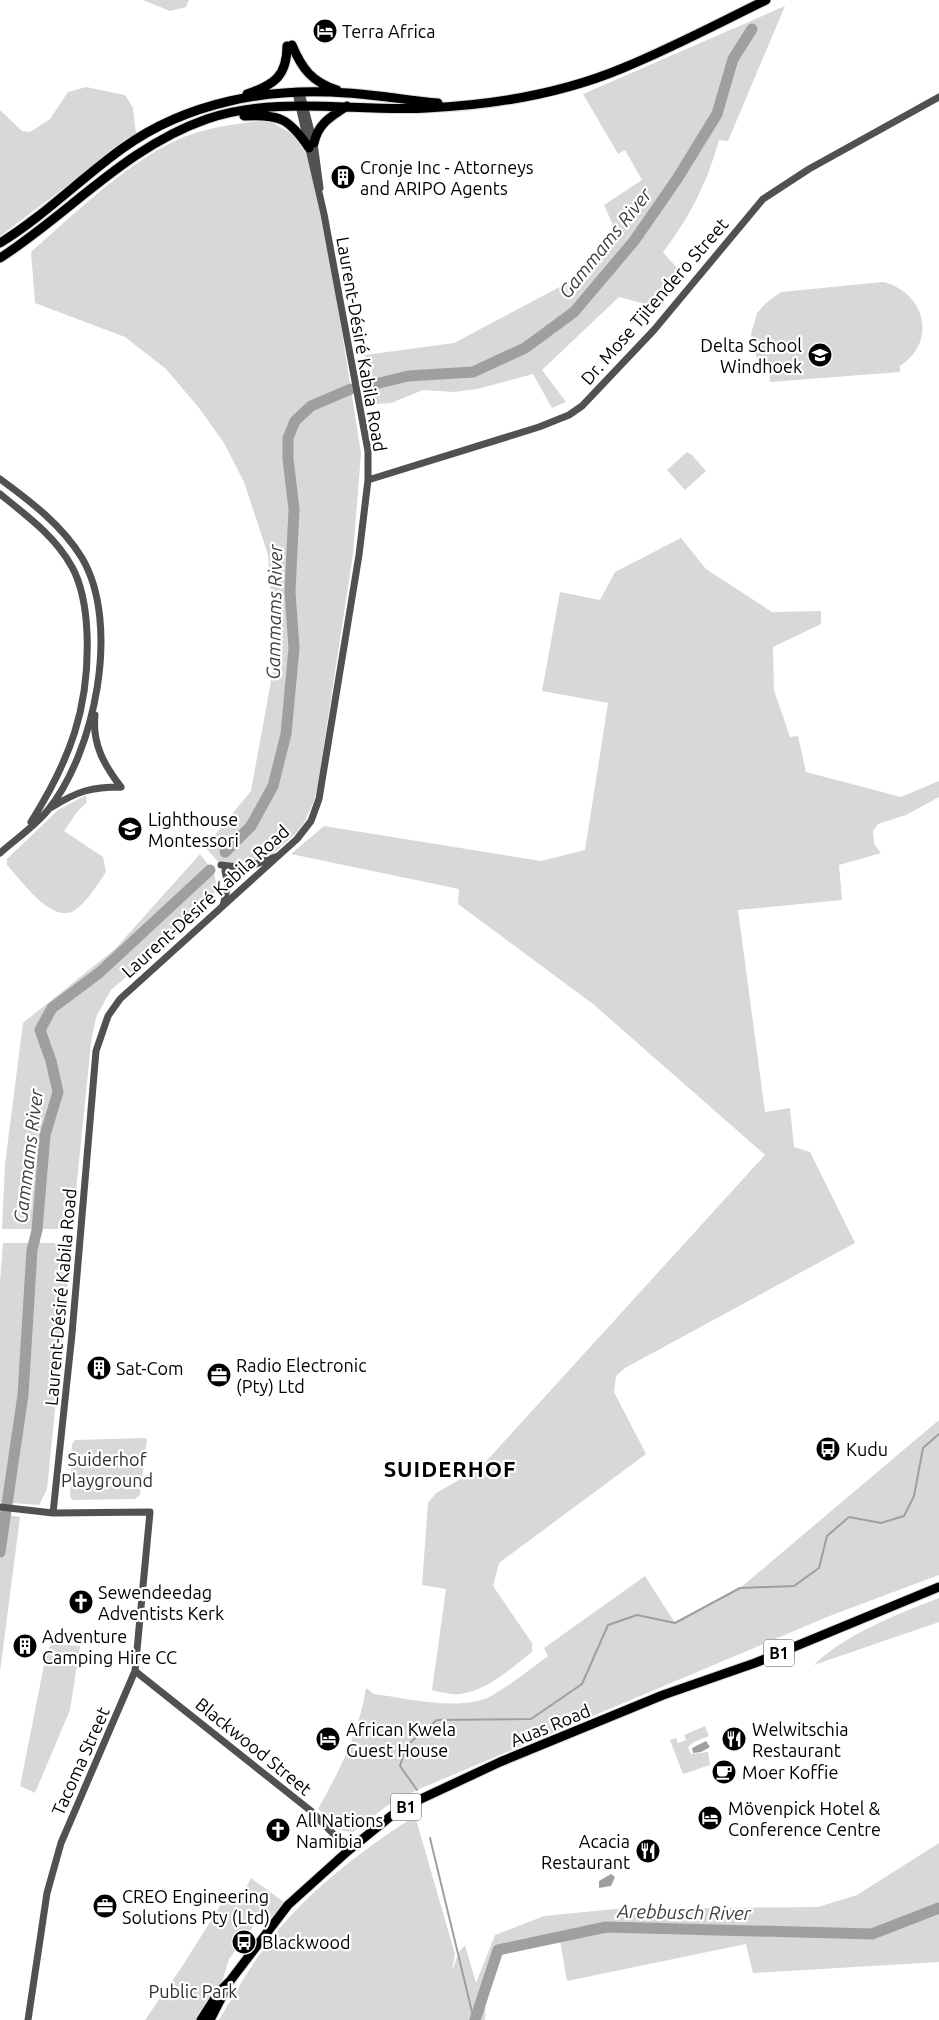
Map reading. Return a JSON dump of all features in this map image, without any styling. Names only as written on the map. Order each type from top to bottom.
[{"type":"main road","points":[[0,258],[147,148],[204,120],[243,111],[302,106],[426,108],[460,105],[544,92],[606,74],[670,48],[766,0]]},
{"type":"main road","points":[[0,243],[102,164],[149,132],[185,114],[258,90],[277,79],[287,61],[290,46],[308,75],[325,86],[345,92]]},
{"type":"main road","points":[[231,100],[299,93],[345,92],[460,105]]},
{"type":"main road","points":[[204,120],[245,115],[278,117],[298,131],[312,146],[323,123],[347,106]]},
{"type":"main road","name":"Auas Road","points":[[201,2020],[219,1992],[288,1905],[349,1850],[391,1816],[408,1805],[483,1769],[664,1695],[762,1660],[939,1587]]},
{"type":"main road","name":"Auas Road","points":[[210,2020],[230,1980]]},
{"type":"street","name":"Laurent-Désiré Kabila Road","points":[[53,1512],[72,1334],[94,1070],[100,1036],[108,1016],[120,998],[281,856],[311,821],[319,799],[359,556],[368,480],[368,451],[312,146],[299,93]]},
{"type":"street","name":"Dr. Mose Tjitendero Street","points":[[368,480],[539,427],[569,415],[582,406],[654,330],[763,199],[810,169],[939,97]]},
{"type":"street","points":[[0,479],[67,536],[82,559],[93,585],[100,619],[99,677],[94,726],[95,740],[109,771],[121,787],[96,787],[84,790],[48,809],[0,853]]},
{"type":"street","points":[[0,494],[40,526],[58,546],[81,588],[86,615],[88,661],[86,689],[79,724],[54,781],[27,829]]},
{"type":"street","points":[[48,809],[76,760],[93,710],[99,677]]},
{"type":"street","points":[[223,906],[227,888],[223,868],[245,868],[281,856]]},
{"type":"street","points":[[0,1507],[53,1512]]},
{"type":"street","name":"Tacoma Street","points":[[28,2020],[47,1893],[60,1842],[135,1671],[150,1512],[53,1512]]},
{"type":"street","name":"Blackwood Street","points":[[135,1671],[311,1811],[349,1850]]},
{"type":"green space","points":[[143,0],[189,0],[186,7],[170,11]]},
{"type":"green space","points":[[785,6],[728,141],[719,140],[697,199],[663,252],[677,268],[677,274],[661,290],[656,307],[619,297],[542,370],[566,402],[552,408],[533,374],[477,389],[454,392],[423,390],[391,403],[375,404],[365,355],[454,343],[586,273],[603,253],[613,225],[604,205],[642,180],[625,150],[618,154],[583,94]]},
{"type":"green space","points":[[86,87],[125,95],[133,108],[136,134],[0,236],[0,110],[22,131],[30,132],[50,119],[68,92]]},
{"type":"green space","points":[[267,120],[293,135],[302,143],[308,153],[320,194],[361,453],[353,554],[314,801],[298,831],[272,855],[257,865],[221,865],[205,847],[251,791],[275,659],[268,555],[244,482],[224,443],[199,408],[166,369],[125,337],[35,303],[31,252],[112,182],[134,165],[157,151],[180,139],[202,131]]},
{"type":"green space","points":[[883,282],[897,287],[909,296],[917,306],[922,318],[919,344],[912,356],[900,366],[900,372],[770,382],[769,370],[757,358],[751,334],[757,313],[767,302],[781,292]]},
{"type":"green space","points":[[687,452],[706,471],[685,490],[667,470]]},
{"type":"green space","points":[[681,538],[706,569],[772,612],[821,611],[821,624],[773,647],[774,690],[790,737],[798,736],[806,772],[901,797],[939,781],[939,797],[906,815],[878,824],[873,831],[874,844],[881,853],[839,865],[842,900],[738,910],[765,1112],[790,1108],[794,1147],[810,1152],[855,1243],[625,1368],[616,1376],[614,1392],[646,1454],[499,1563],[493,1586],[532,1643],[532,1652],[498,1678],[470,1692],[453,1694],[432,1690],[446,1589],[422,1585],[428,1503],[436,1493],[480,1468],[765,1155],[593,1004],[458,904],[459,889],[291,854],[324,826],[541,861],[585,850],[608,703],[542,691],[560,592],[600,600],[615,572]]},
{"type":"green space","points":[[86,795],[87,802],[77,812],[64,831],[103,857],[106,872],[80,906],[66,913],[57,912],[28,890],[7,865],[7,859],[58,810]]},
{"type":"green space","points":[[200,854],[210,867],[216,883],[210,905],[111,990],[96,1017],[91,1043],[73,1221],[66,1228],[58,1229],[2,1229],[5,1164],[23,1023],[115,949]]},
{"type":"green space","points":[[3,1243],[72,1243],[47,1489],[39,1505],[0,1502],[0,1282]]},
{"type":"green space","points":[[939,1420],[939,1575],[832,1615],[417,1790],[388,1805],[353,1832],[343,1831],[318,1809],[334,1780],[354,1735],[366,1688],[374,1694],[417,1701],[465,1703],[479,1701],[513,1682],[548,1656],[544,1648],[645,1576],[675,1623],[740,1588]]},
{"type":"green space","name":"Suiderhof Playground","points":[[147,1439],[140,1495],[135,1499],[73,1500],[70,1497],[72,1444],[75,1440]]},
{"type":"green space","points":[[0,1514],[20,1517],[0,1672]]},
{"type":"green space","points":[[939,1598],[939,1622],[814,1665],[856,1634]]},
{"type":"green space","points":[[54,1644],[80,1646],[70,1710],[35,1793],[20,1786],[46,1655],[49,1647]]},
{"type":"green space","points":[[705,1726],[709,1736],[694,1742],[688,1747],[691,1754],[708,1752],[710,1765],[683,1774],[670,1740],[676,1738],[678,1743],[686,1740],[684,1735]]},
{"type":"green space","points":[[415,1816],[455,1954],[452,1971],[459,1952],[465,1945],[476,1983],[495,1935],[544,1916],[615,1909],[818,1907],[857,1895],[939,1843],[939,1962],[753,1973],[746,1944],[567,1981],[560,1940],[501,1951],[486,1996],[485,2020],[219,2020],[260,1954],[275,1934],[306,1900],[340,1869]]},
{"type":"green space","name":"Public Park","points":[[251,1878],[288,1905],[276,1919],[258,1922],[252,1928],[229,1959],[219,1992],[200,2020],[145,2020],[183,1965],[225,1898],[237,1905]]},
{"type":"shaded area","points":[[706,1741],[710,1747],[701,1752],[693,1753],[692,1748]]},
{"type":"shaded area","points":[[611,1874],[615,1877],[611,1886],[599,1888],[599,1881]]},
{"type":"waterway","name":"Gammams River","points":[[371,385],[408,376],[473,372],[525,348],[574,312],[634,241],[677,179],[717,114],[733,59],[752,29]]},
{"type":"waterway","name":"Gammams River","points":[[225,852],[251,826],[273,786],[286,734],[294,648],[290,592],[294,509],[288,459],[288,438],[295,421],[311,406],[351,389]]},
{"type":"waterway","name":"Gammams River","points":[[0,1552],[23,1395],[32,1250],[37,1230],[45,1135],[58,1092],[51,1061],[40,1030],[52,1008],[99,973],[210,870]]},
{"type":"waterway","points":[[417,1790],[400,1766],[406,1746],[437,1720],[531,1719],[582,1684],[608,1625],[637,1615],[675,1623],[740,1588],[794,1586],[819,1568],[827,1536],[849,1517],[881,1523],[904,1516],[914,1496],[923,1448],[939,1434]]},
{"type":"waterway","points":[[430,1838],[474,2020]]},
{"type":"waterway","name":"Arebbusch River","points":[[475,2020],[498,1950],[606,1927],[872,1934],[939,1908]]},
{"type":"place","name":"Terra Africa","points":[[325,31]]},
{"type":"place","name":"Cronje Inc - Attorneys and ARIPO Agents","points":[[343,177]]},
{"type":"place","name":"Delta School Windhoek","points":[[820,355]]},
{"type":"place","name":"Lighthouse Montessori","points":[[130,829]]},
{"type":"place","name":"Sat-Com","points":[[99,1368]]},
{"type":"place","name":"Radio Electronic (Pty) Ltd","points":[[219,1375]]},
{"type":"place","name":"Kudu","points":[[828,1449]]},
{"type":"place","name":"Sewendeedag Adventists Kerk","points":[[81,1602]]},
{"type":"place","name":"Adventure Camping Hire CC","points":[[25,1646]]},
{"type":"place","name":"African Kwela Guest House","points":[[328,1739]]},
{"type":"place","name":"Welwitschia Restaurant","points":[[734,1739]]},
{"type":"place","name":"Moer Koffie","points":[[724,1772]]},
{"type":"place","name":"Mövenpick Hotel & Conference Centre","points":[[710,1818]]},
{"type":"place","name":"All Nations Namibia","points":[[278,1830]]},
{"type":"place","name":"Acacia Restaurant","points":[[648,1851]]},
{"type":"place","name":"CREO Engineering Solutions Pty (Ltd)","points":[[105,1906]]},
{"type":"place","name":"Blackwood","points":[[244,1942]]},
{"type":"district","name":"SUIDERHOF","points":[[450,1468]]}]
